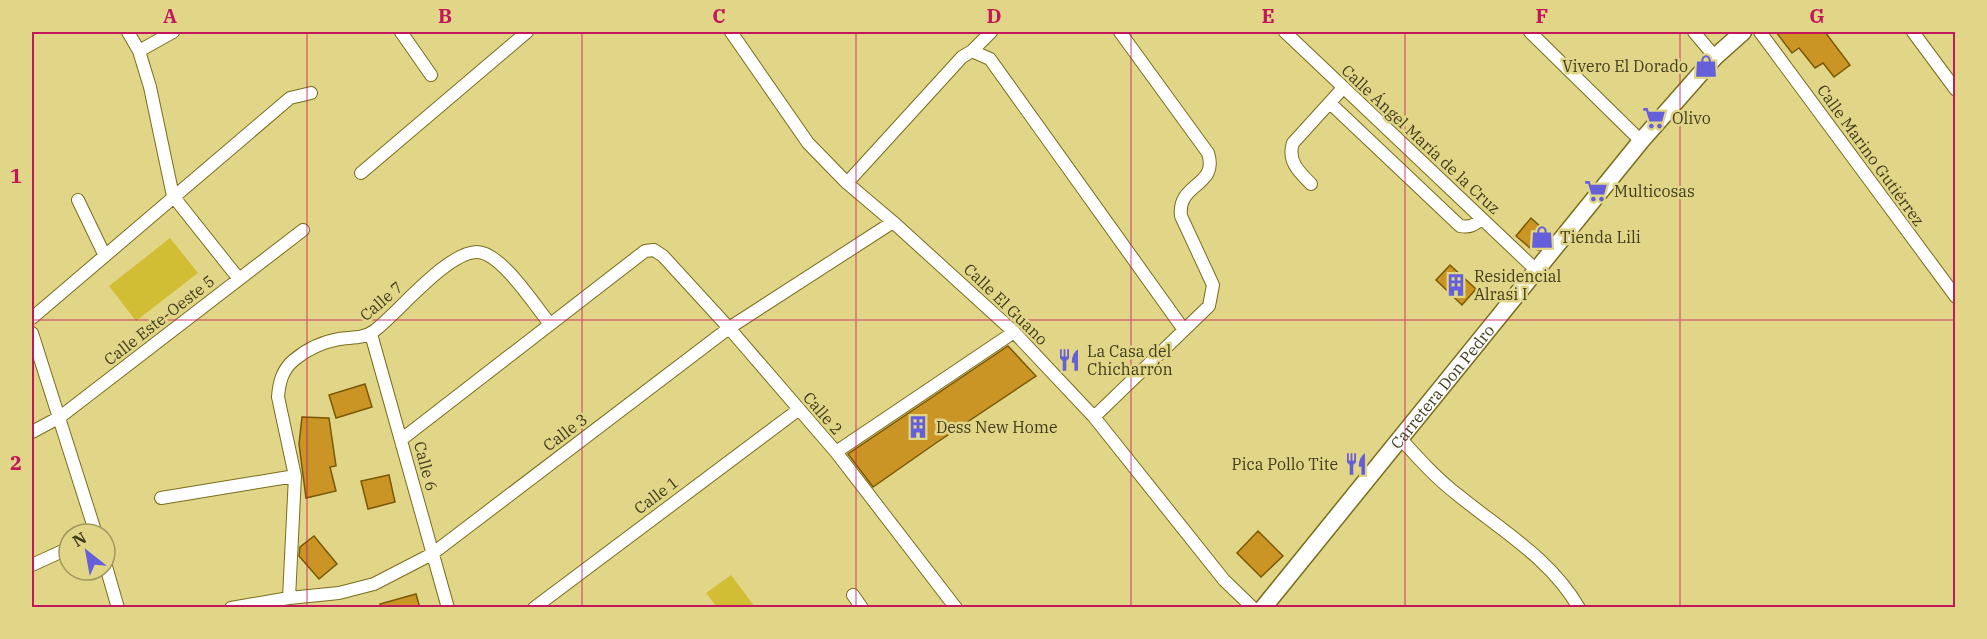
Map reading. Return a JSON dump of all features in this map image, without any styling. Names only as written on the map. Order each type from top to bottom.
[{"type":"street","points":[[128,32],[139,51],[150,87],[173,196],[239,279]]},
{"type":"street","points":[[139,51],[173,32]]},
{"type":"street","points":[[401,32],[431,75]]},
{"type":"street","points":[[361,173],[527,32]]},
{"type":"street","name":"Calle El Guano","points":[[731,32],[808,143],[847,183],[1014,332],[1094,417],[1224,580],[1253,608]]},
{"type":"street","points":[[847,183],[962,57],[972,51],[991,32]]},
{"type":"street","points":[[1094,417],[1209,306],[1213,285],[1181,216],[1180,204],[1186,195],[1208,175],[1212,163],[1208,153],[1120,32]]},
{"type":"street","name":"Calle Ángel María de la Cruz","points":[[1285,32],[1535,269]]},
{"type":"street","points":[[1530,32],[1641,141]]},
{"type":"street","points":[[1695,32],[1715,57]]},
{"type":"street","name":"Carretera Don Pedro","points":[[1263,608],[1399,437],[1641,141],[1715,57],[1743,32]]},
{"type":"street","name":"Calle Marino Gutiérrez","points":[[1760,32],[1956,297]]},
{"type":"street","points":[[1913,32],[1956,90]]},
{"type":"street","points":[[972,51],[990,59],[1184,330]]},
{"type":"street","points":[[1311,183],[1293,164],[1291,149],[1293,143],[1343,88]]},
{"type":"street","points":[[32,318],[290,98],[311,93]]},
{"type":"street","points":[[1330,103],[1460,226],[1474,226],[1482,219]]},
{"type":"street","points":[[78,200],[105,256]]},
{"type":"street","name":"Calle 3","points":[[231,608],[289,598],[339,593],[374,584],[432,554],[729,328],[893,222]]},
{"type":"street","name":"Calle Este-Oeste 5","points":[[32,432],[60,417],[303,230]]},
{"type":"street","name":"Calle 2","points":[[550,324],[645,251],[654,250],[663,256],[729,328],[836,452],[956,608]]},
{"type":"street","name":"Calle 7","points":[[289,598],[295,476],[278,397],[279,384],[284,372],[292,362],[305,352],[324,343],[371,334],[416,292],[456,259],[468,253],[479,252],[489,255],[500,263],[550,324]]},
{"type":"street","points":[[402,439],[550,324]]},
{"type":"street","points":[[836,452],[1014,332]]},
{"type":"street","points":[[32,333],[92,522]]},
{"type":"street","name":"Calle 6","points":[[371,334],[448,608]]},
{"type":"street","name":"Calle 1","points":[[534,608],[798,410]]},
{"type":"street","points":[[1399,437],[1436,476],[1540,558],[1570,592],[1579,608]]},
{"type":"street","points":[[161,498],[295,476]]},
{"type":"street","points":[[32,565],[57,554]]},
{"type":"street","points":[[110,582],[118,608]]},
{"type":"street","points":[[853,595],[862,608]]},
{"type":"shaded area","points":[[170,238],[198,273],[136,321],[109,286]]},
{"type":"shaded area","points":[[731,575],[755,607],[717,607],[706,593]]},
{"type":"building","points":[[1776,32],[1825,32],[1850,65],[1834,77],[1823,63],[1815,68],[1799,48],[1792,53]]},
{"type":"building","points":[[1531,218],[1551,236],[1539,250],[1530,248],[1516,236]]},
{"type":"building","name":"Residencial Alrasi I","points":[[1450,265],[1476,289],[1462,305],[1436,280]]},
{"type":"building","name":"Dess New Home","points":[[1008,346],[1036,376],[873,487],[848,454]]},
{"type":"building","points":[[365,384],[372,407],[336,418],[329,395]]},
{"type":"building","points":[[302,417],[329,418],[336,466],[330,467],[336,491],[306,498],[299,444]]},
{"type":"building","points":[[389,475],[395,502],[368,509],[361,481]]},
{"type":"building","points":[[1258,531],[1283,556],[1261,577],[1237,553]]},
{"type":"building","points":[[314,536],[337,564],[319,579],[299,556],[300,547]]},
{"type":"building","points":[[416,594],[420,608],[381,608],[380,604]]},
{"type":"place","name":"Vivero El Dorado","points":[[1706,66]]},
{"type":"place","name":"Olivo","points":[[1654,118]]},
{"type":"place","name":"Multicosas","points":[[1596,191]]},
{"type":"place","name":"Tienda Lili","points":[[1542,237]]},
{"type":"place","name":"Residencial Alrasi I","points":[[1456,285]]},
{"type":"place","name":"La Casa del Chicharrón","points":[[1069,360]]},
{"type":"place","name":"Dess New Home","points":[[918,427]]},
{"type":"place","name":"Pica Pollo Tite","points":[[1356,464]]}]
